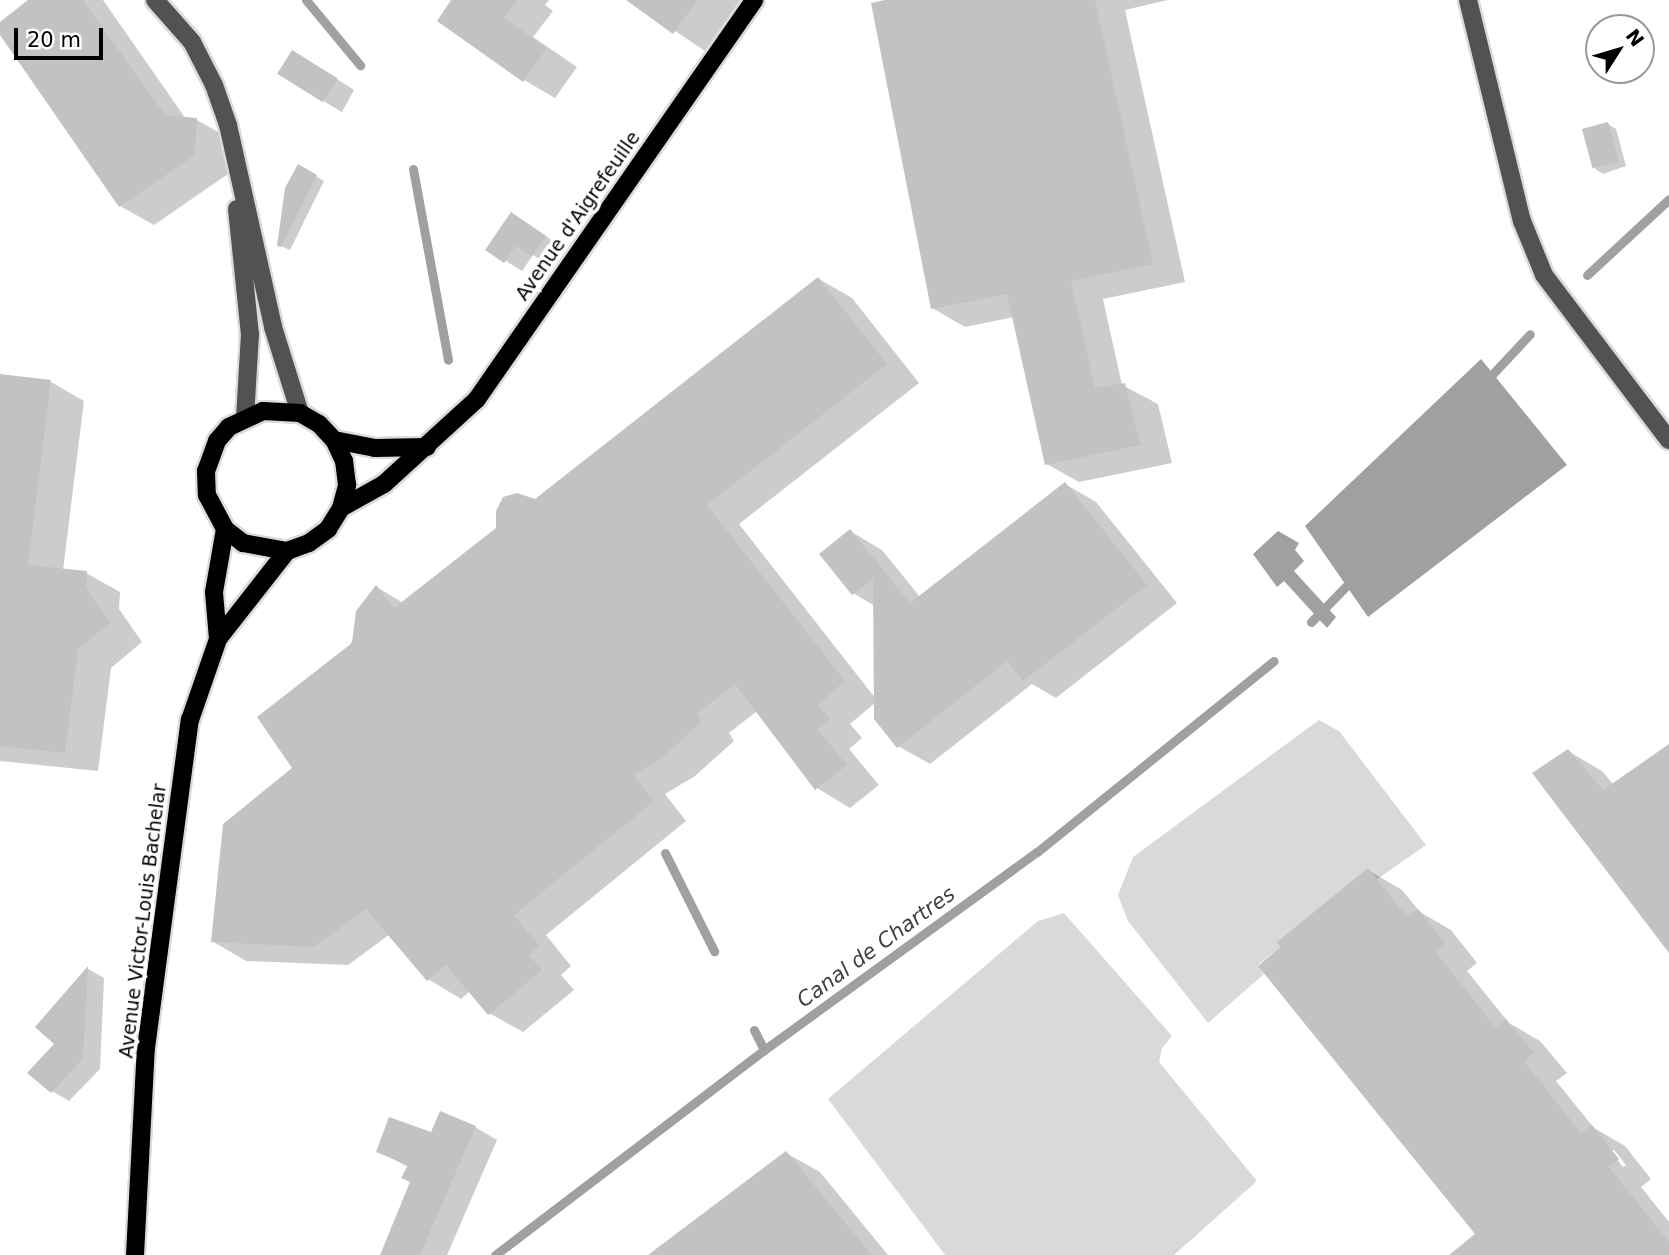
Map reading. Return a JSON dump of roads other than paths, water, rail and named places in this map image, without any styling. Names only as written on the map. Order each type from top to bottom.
[{"type":"main road","name":"Avenue d'Aigrefeuille","points":[[341,509],[384,484],[477,399],[754,0]]},
{"type":"main road","points":[[281,410],[300,413],[334,440],[344,461],[347,485],[341,509],[328,528],[309,543],[287,551],[243,543],[225,529],[207,495],[209,458],[229,427],[245,416],[281,410]]},
{"type":"main road","points":[[334,440],[375,447],[427,447]]},
{"type":"main road","name":"Avenue Victor-Louis Bachelar","points":[[218,639],[214,592],[225,529]]},
{"type":"main road","name":"Avenue Victor-Louis Bachelar","points":[[135,1255],[148,1034],[190,720],[218,639],[287,551]]},
{"type":"street","points":[[155,0],[192,42],[228,125],[273,327],[300,413]]},
{"type":"street","points":[[1468,0],[1522,221],[1544,275],[1669,440]]},
{"type":"street","points":[[228,125],[250,334],[245,416]]},
{"type":"waterway","points":[[306,0],[360,65]]},
{"type":"waterway","points":[[413,169],[448,360]]},
{"type":"waterway","name":"Canal de Chartres","points":[[1587,275],[1669,199]]},
{"type":"waterway","name":"Canal de Chartres","points":[[1486,381],[1530,334]]},
{"type":"waterway","name":"Canal de Chartres","points":[[1311,622],[1352,580]]},
{"type":"waterway","name":"Canal de Chartres","points":[[495,1255],[764,1050],[1037,852],[1274,661]]},
{"type":"waterway","points":[[665,853],[714,951]]},
{"type":"waterway","points":[[754,1030],[764,1050]]}]
